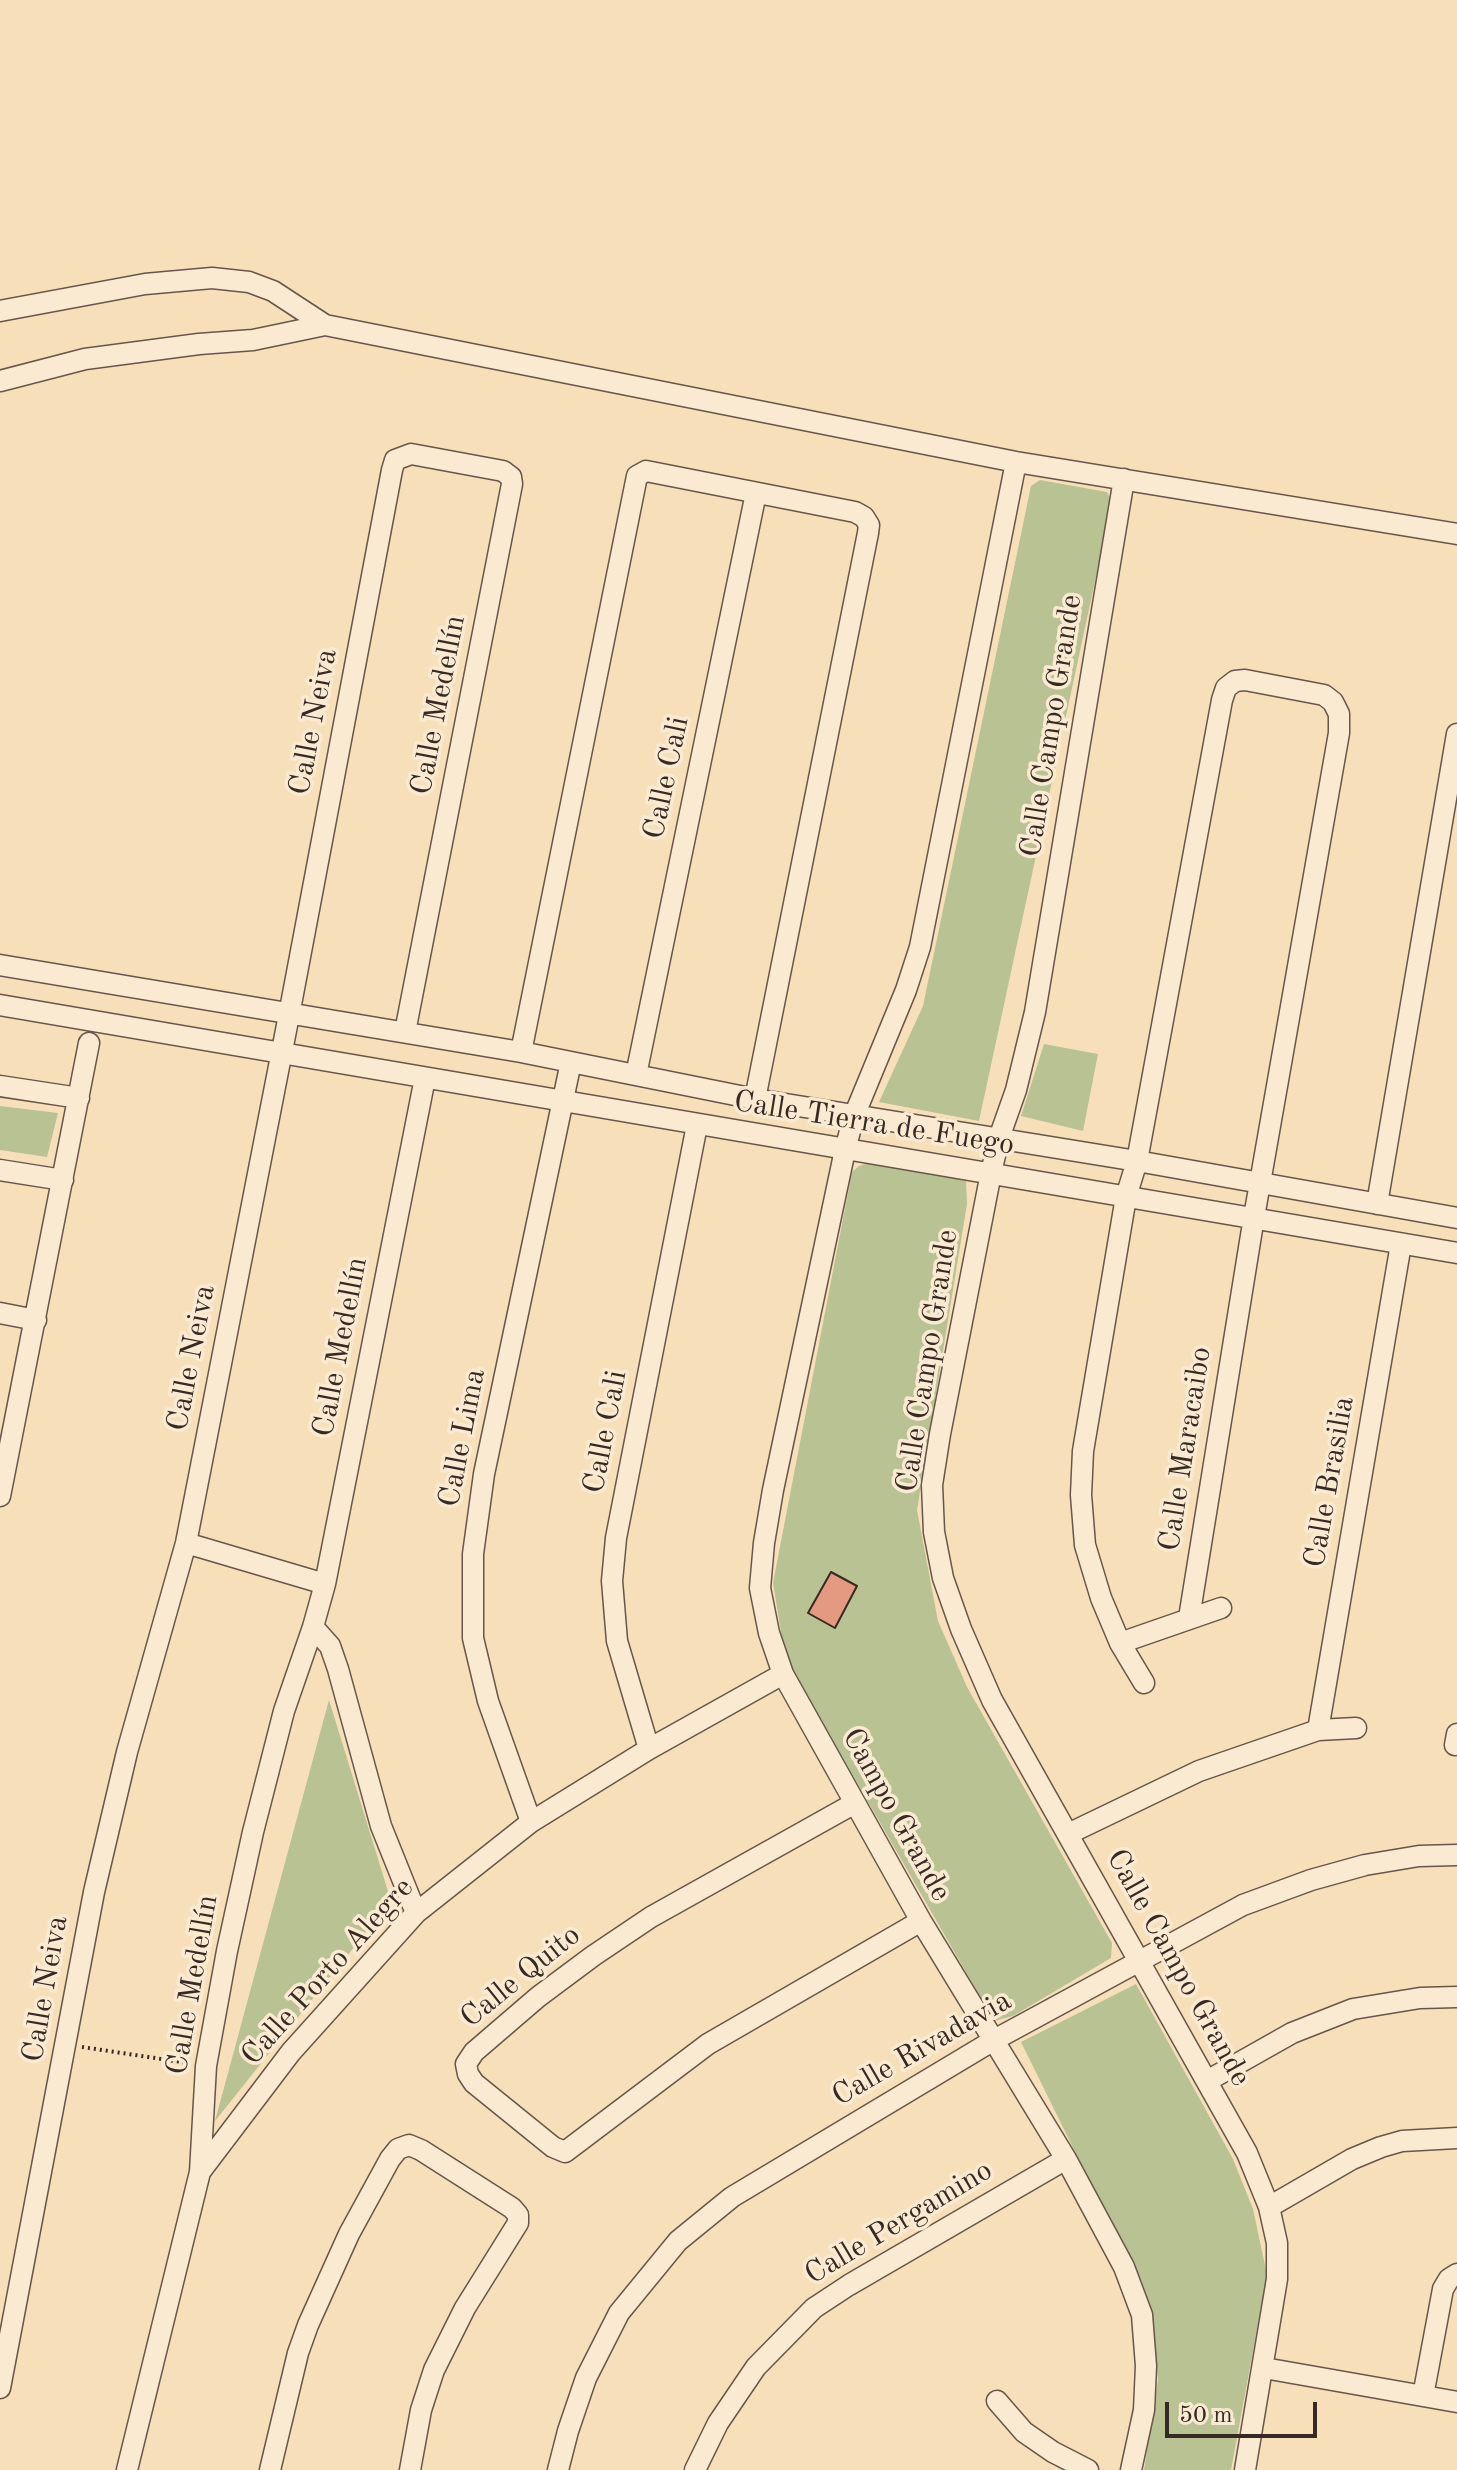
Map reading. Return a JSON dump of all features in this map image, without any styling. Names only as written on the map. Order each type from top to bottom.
[{"type":"street","points":[[0,311],[145,284],[212,278],[249,282],[273,291],[325,325],[1016,462],[1457,534]]},
{"type":"street","points":[[0,381],[85,359],[253,340],[325,325]]},
{"type":"street","name":"Calle Neiva","points":[[0,2388],[94,1892],[123,1768],[186,1543],[395,460],[411,454],[503,471],[511,477],[512,484]]},
{"type":"street","points":[[845,1150],[854,1116],[906,990],[920,947],[1016,462]]},
{"type":"street","points":[[521,1052],[637,476],[646,471],[855,512],[864,517],[869,525],[755,1099]]},
{"type":"street","name":"Calle Campo Grande","points":[[1124,479],[1035,1012],[991,1173],[940,1434],[932,1485],[934,1532],[943,1578],[992,1700],[1247,2153],[1269,2207],[1277,2243],[1277,2279],[1245,2470]]},
{"type":"street","name":"Calle Medellín","points":[[405,1032],[512,484]]},
{"type":"street","name":"Calle Cali","points":[[636,1075],[756,493]]},
{"type":"street","name":"Calle Maracaibo","points":[[1126,1197],[1137,1161],[1226,688],[1235,681],[1245,680],[1324,695],[1333,702],[1339,714],[1339,733],[1260,1181],[1189,1618]]},
{"type":"street","points":[[1377,1204],[1457,734]]},
{"type":"street","points":[[0,965],[289,1015]]},
{"type":"street","points":[[0,1005],[281,1054]]},
{"type":"street","name":"Calle Tierra de Fuego","points":[[289,1015],[521,1052],[755,1099],[1260,1181],[1457,1218]]},
{"type":"street","points":[[0,1496],[5,1455],[36,1320],[89,1043]]},
{"type":"street","name":"Calle Tierra de Fuego","points":[[281,1054],[1457,1253]]},
{"type":"street","name":"Calle Lima","points":[[531,1822],[488,1701],[473,1638],[473,1554],[484,1474],[571,1062]]},
{"type":"street","name":"Calle Medellín","points":[[200,2172],[206,2066],[227,1951],[284,1711],[325,1584],[425,1078]]},
{"type":"street","points":[[0,1086],[79,1098]]},
{"type":"street","name":"Calle Cali","points":[[649,1749],[617,1641],[612,1581],[616,1538],[697,1125]]},
{"type":"street","name":"Campo Grande","points":[[845,1150],[764,1543],[760,1588],[769,1633],[783,1674],[921,1921],[1066,2159],[1124,2267],[1142,2315],[1146,2366],[1144,2410],[1131,2470]]},
{"type":"street","points":[[0,1170],[63,1180]]},
{"type":"street","points":[[1126,1197],[1083,1451],[1081,1495],[1085,1545],[1101,1598],[1120,1643],[1144,1683]]},
{"type":"street","name":"Calle Brasilia","points":[[1318,1730],[1401,1244]]},
{"type":"street","points":[[0,1313],[36,1320]]},
{"type":"street","points":[[186,1543],[325,1584]]},
{"type":"street","points":[[1120,1643],[1221,1608]]},
{"type":"street","points":[[313,1627],[330,1646],[381,1826],[416,1913]]},
{"type":"street","name":"Calle Porto Alegre","points":[[127,2470],[200,2172],[291,2052],[416,1913],[531,1822],[649,1749],[783,1674]]},
{"type":"street","points":[[1068,1834],[1199,1771],[1318,1730],[1356,1728]]},
{"type":"street","name":"Calle Quito","points":[[855,1803],[685,1897],[593,1956],[538,1997],[474,2052],[466,2064],[468,2074],[474,2083],[553,2147],[565,2152],[708,2044],[921,1921]]},
{"type":"street","name":"Calle Rivadavia","points":[[558,2470],[586,2378],[619,2313],[678,2241],[732,2197],[994,2040],[1243,1905],[1311,1880],[1365,1865],[1419,1856],[1457,1855]]},
{"type":"street","points":[[1207,2081],[1292,2033],[1353,2009],[1420,1998],[1457,1997]]},
{"type":"street","points":[[1269,2207],[1352,2159],[1381,2147],[1402,2141],[1457,2138]]},
{"type":"street","points":[[270,2470],[298,2353],[308,2325],[349,2234],[390,2159],[398,2149],[409,2145],[512,2208],[518,2215],[518,2223],[465,2308],[434,2370],[421,2410],[410,2470]]},
{"type":"street","name":"Calle Pergamino","points":[[695,2470],[718,2423],[756,2367],[814,2308],[1066,2159]]},
{"type":"street","points":[[1423,2396],[1443,2289],[1449,2279],[1457,2274]]},
{"type":"street","points":[[1264,2368],[1457,2402]]},
{"type":"street","points":[[997,2401],[1024,2432],[1088,2470]]},
{"type":"path","points":[[67,2045],[206,2066]]},
{"type":"green space","points":[[1040,480],[1107,492],[1112,502],[979,1121],[879,1102],[923,1006],[1031,486]]},
{"type":"green space","points":[[1044,1044],[1098,1054],[1083,1131],[1021,1116]]},
{"type":"green space","points":[[0,1106],[58,1113],[47,1157],[0,1150]]},
{"type":"green space","points":[[875,1161],[966,1181],[967,1204],[917,1510],[938,1621],[967,1687],[1112,1943],[1111,1958],[1013,2016],[994,2021],[794,1673],[782,1638],[773,1583],[852,1172]]},
{"type":"green space","points":[[329,1700],[391,1901],[215,2121]]},
{"type":"green space","points":[[1136,1984],[1233,2159],[1253,2209],[1267,2275],[1231,2470],[1144,2470],[1158,2379],[1147,2298],[1021,2042]]},
{"type":"building","points":[[831,1572],[857,1586],[835,1628],[808,1613]]}]
